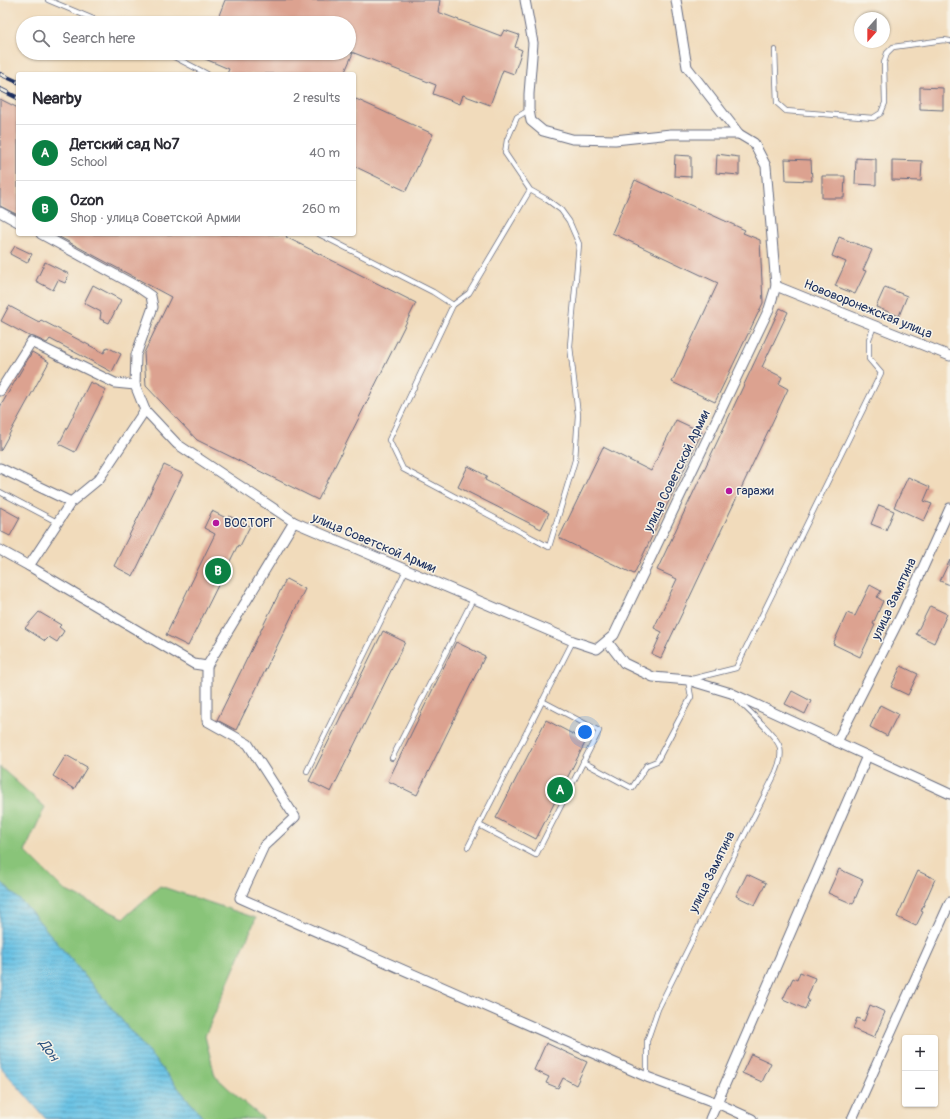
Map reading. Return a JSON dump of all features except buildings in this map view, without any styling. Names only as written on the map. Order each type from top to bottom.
[{"type":"street","points":[[526,0],[533,43],[529,110],[531,122],[543,131],[572,139],[615,140],[671,134],[739,134]]},
{"type":"street","name":"улица Советской Армии","points":[[45,236],[138,287],[151,296],[153,307],[136,355],[136,385],[145,410],[177,444],[294,522],[473,599],[573,641],[596,649],[614,635],[769,309],[776,286],[766,166],[754,143],[739,134],[688,67],[676,0]]},
{"type":"street","points":[[0,212],[16,221]]},
{"type":"street","name":"Нововоронежская улица","points":[[776,286],[950,356]]},
{"type":"street","points":[[0,391],[31,342],[115,382],[136,385]]},
{"type":"street","points":[[29,566],[71,502],[99,479],[145,410]]},
{"type":"street","points":[[0,468],[71,502]]},
{"type":"street","name":"улица Замятина","points":[[837,742],[902,614],[950,508]]},
{"type":"street","name":"улица Советской Армии","points":[[207,666],[294,522]]},
{"type":"street","points":[[0,550],[194,664],[207,666],[207,721],[248,744],[295,817],[264,846],[240,898],[647,1077],[717,1103],[752,1119]]},
{"type":"street","name":"улица Замятина","points":[[607,641],[624,663],[653,677],[688,680],[731,693],[950,794]]},
{"type":"street","points":[[710,1119],[867,756]]},
{"type":"street","points":[[852,1119],[950,902]]},
{"type":"lane","points":[[48,0],[86,16]]},
{"type":"lane","points":[[775,50],[777,103],[786,111],[873,118],[881,113],[885,103],[884,63],[887,53],[893,47],[944,40],[950,41]]},
{"type":"lane","points":[[180,60],[203,72]]},
{"type":"lane","points":[[529,110],[517,118],[507,140],[505,153],[530,190],[561,210],[569,221],[579,244],[570,346],[578,415],[575,460],[549,547],[403,469],[389,440],[453,306],[469,294],[530,190]]},
{"type":"lane","points":[[323,236],[433,292],[453,306]]},
{"type":"lane","points":[[583,762],[632,788],[647,765],[657,761],[691,697],[688,680],[736,668],[881,373],[869,359],[869,339],[874,326]]},
{"type":"lane","points":[[0,492],[57,522]]},
{"type":"lane","points":[[307,771],[406,570]]},
{"type":"lane","points":[[392,758],[473,599]]},
{"type":"lane","points":[[468,847],[573,641]]},
{"type":"lane","name":"улица Замятина","points":[[647,1077],[647,1041],[658,1009],[776,772],[781,759],[780,748],[775,739],[731,693]]},
{"type":"lane","points":[[479,825],[536,856],[599,732],[542,701]]},
{"type":"green space","points":[[0,767],[45,807],[25,851],[64,890],[124,918],[160,886],[256,918],[205,1036],[215,1076],[264,1119],[204,1119],[28,908],[0,881]]},
{"type":"water","name":"Дон","points":[[0,881],[28,908],[204,1119],[46,1119],[0,1066]]},
{"type":"railway","points":[[0,74],[16,81]]},
{"type":"railway","points":[[0,89],[16,97]]},
{"type":"place","name":"гаражи","points":[[729,491]]},
{"type":"place","name":"ВОСТОРГ","points":[[216,523]]},
{"type":"place","name":"Ozon","points":[[218,571]]},
{"type":"place","name":"Детский сад №7","points":[[560,790]]}]
